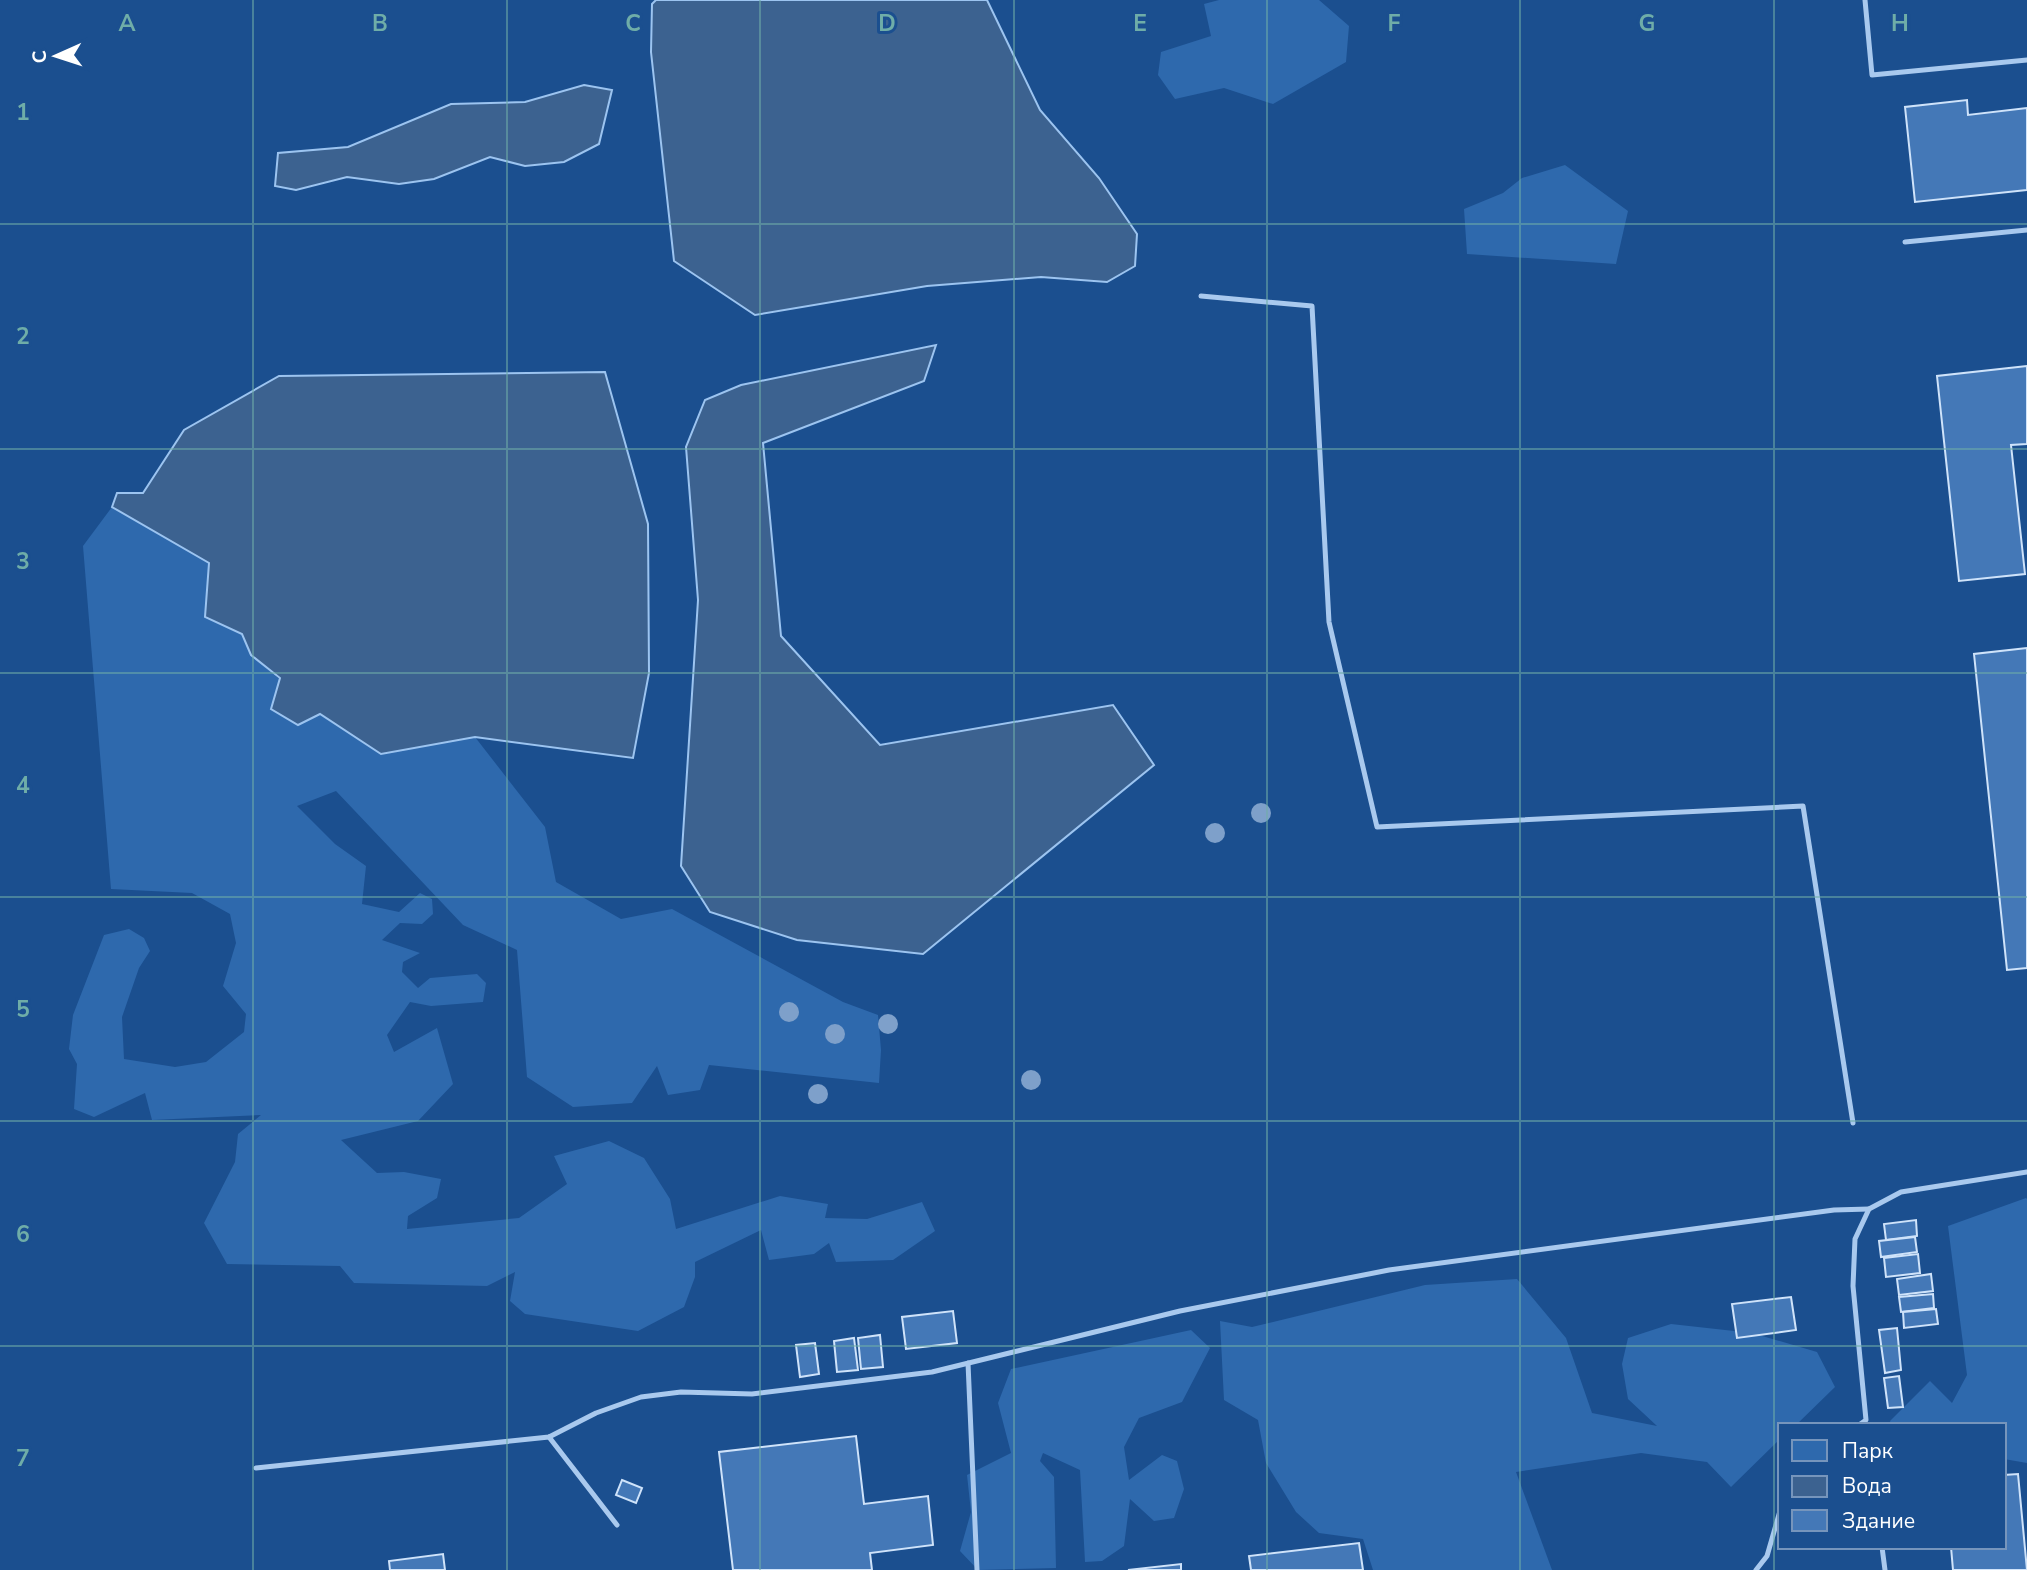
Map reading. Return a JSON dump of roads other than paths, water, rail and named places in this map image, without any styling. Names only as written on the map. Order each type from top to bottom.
[{"type":"lane","points":[[1865,0],[1872,75],[2027,60]]},
{"type":"lane","points":[[1905,242],[2027,230]]},
{"type":"lane","points":[[1201,296],[1312,306],[1328,622],[1377,827],[1803,806],[1853,1123]]},
{"type":"lane","points":[[256,1468],[549,1437],[596,1413],[641,1397],[681,1392],[752,1394],[932,1372],[1180,1311],[1389,1270],[1834,1209],[1869,1209],[1901,1192],[2027,1172]]},
{"type":"lane","points":[[1866,1422],[1853,1286],[1855,1240],[1869,1209]]},
{"type":"lane","points":[[968,1363],[977,1570]]},
{"type":"lane","points":[[549,1437],[617,1525]]},
{"type":"lane","points":[[1756,1570],[1767,1556],[1778,1518]]},
{"type":"lane","points":[[1882,1549],[1885,1570]]},
{"type":"water","points":[[656,0],[987,0],[1040,110],[1099,178],[1137,234],[1135,266],[1107,282],[1041,277],[927,286],[755,315],[674,261],[651,52],[652,4]]},
{"type":"water","points":[[584,85],[612,90],[599,144],[564,162],[525,166],[490,157],[434,179],[399,184],[347,177],[296,190],[275,186],[278,153],[348,147],[451,104],[525,102]]},
{"type":"water","points":[[936,345],[924,381],[763,443],[781,636],[880,745],[1113,705],[1154,765],[923,954],[797,940],[710,912],[681,866],[698,600],[686,447],[705,400],[741,385]]},
{"type":"water","points":[[605,372],[648,524],[649,673],[633,758],[475,737],[381,754],[320,714],[298,725],[271,709],[280,678],[251,655],[242,634],[205,617],[209,563],[112,507],[117,493],[143,493],[184,430],[279,376]]}]
